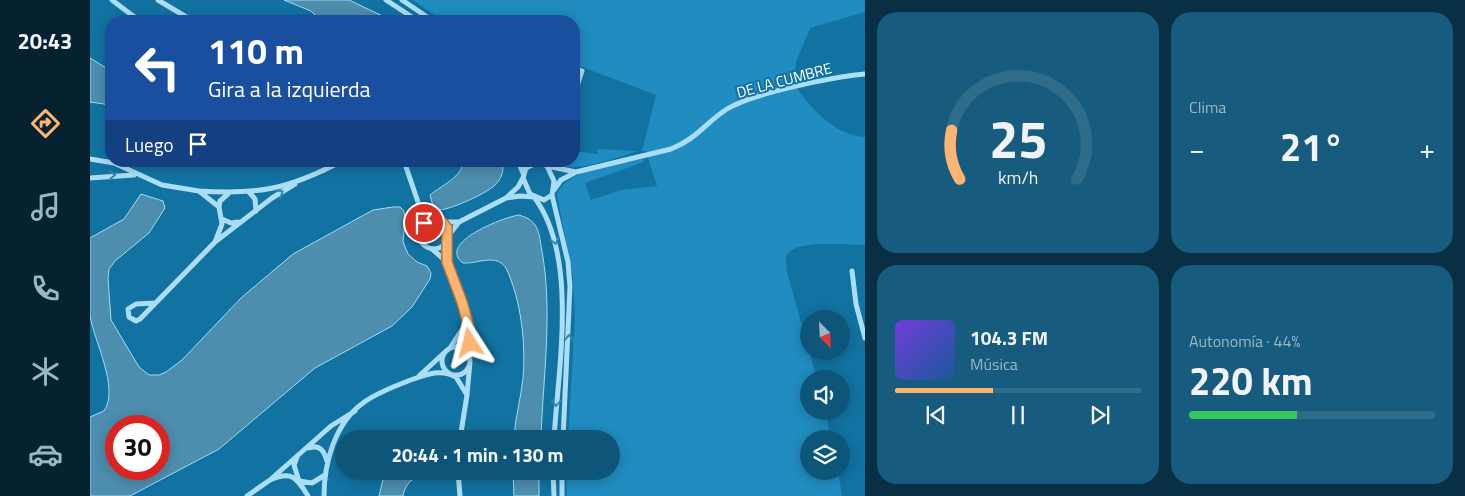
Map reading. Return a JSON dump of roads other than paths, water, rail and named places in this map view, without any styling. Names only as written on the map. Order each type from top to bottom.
[{"type":"street","points":[[112,0],[133,15]]},
{"type":"street","points":[[158,0],[183,15]]},
{"type":"street","points":[[386,0],[409,15]]},
{"type":"street","points":[[402,0],[424,15]]},
{"type":"street","name":"DE LA CUMBRE","points":[[576,172],[671,149],[684,144],[694,138],[726,110],[749,100],[824,80],[865,74]]},
{"type":"street","points":[[90,159],[105,162]]},
{"type":"street","points":[[120,167],[162,185],[199,191],[249,192],[295,184]]},
{"type":"street","points":[[155,303],[131,306],[128,308],[129,317],[136,321],[140,319],[214,242],[240,222],[295,184],[330,167]]},
{"type":"street","points":[[406,167],[419,205],[420,240],[447,262]]},
{"type":"street","points":[[520,167],[526,190],[544,210],[552,228],[561,285],[561,326],[555,430]]},
{"type":"street","points":[[461,430],[470,362],[469,327],[458,288],[447,262],[446,242],[448,236],[459,222],[506,198],[518,187],[528,167]]},
{"type":"street","points":[[548,167],[553,175],[553,193],[570,278],[570,317],[564,430]]},
{"type":"street","points":[[552,167],[576,172]]},
{"type":"street","points":[[506,198],[520,196],[544,200],[553,193],[561,180],[576,172]]},
{"type":"street","points":[[90,178],[135,174]]},
{"type":"street","points":[[199,191],[219,207]]},
{"type":"street","points":[[249,192],[255,199],[256,211]]},
{"type":"street","points":[[214,242],[222,219],[219,207],[220,201],[228,193]]},
{"type":"street","points":[[419,205],[436,220],[459,222]]},
{"type":"street","points":[[222,219],[231,223],[240,222]]},
{"type":"street","points":[[421,226],[428,221],[436,220]]},
{"type":"street","points":[[442,222],[447,228],[448,236]]},
{"type":"street","points":[[432,249],[440,248],[446,242]]},
{"type":"street","points":[[852,271],[856,304],[865,338]]},
{"type":"street","points":[[416,378],[450,348],[466,317]]},
{"type":"street","points":[[450,348],[459,347],[469,355]]},
{"type":"street","points":[[444,352],[442,365],[461,382],[467,395]]},
{"type":"street","points":[[324,496],[327,461],[337,436],[362,403],[380,393],[416,378],[440,372],[450,374],[463,373],[470,362]]},
{"type":"street","points":[[247,496],[270,480],[331,426],[355,411]]},
{"type":"street","points":[[306,449],[312,446],[320,448],[324,451],[327,461]]},
{"type":"street","points":[[297,457],[294,465],[299,481],[308,496]]},
{"type":"street","points":[[270,480],[286,475],[305,483],[317,482],[325,474]]},
{"type":"street","points":[[459,480],[460,496]]},
{"type":"street","points":[[553,480],[554,496]]},
{"type":"street","points":[[562,480],[562,496]]}]
